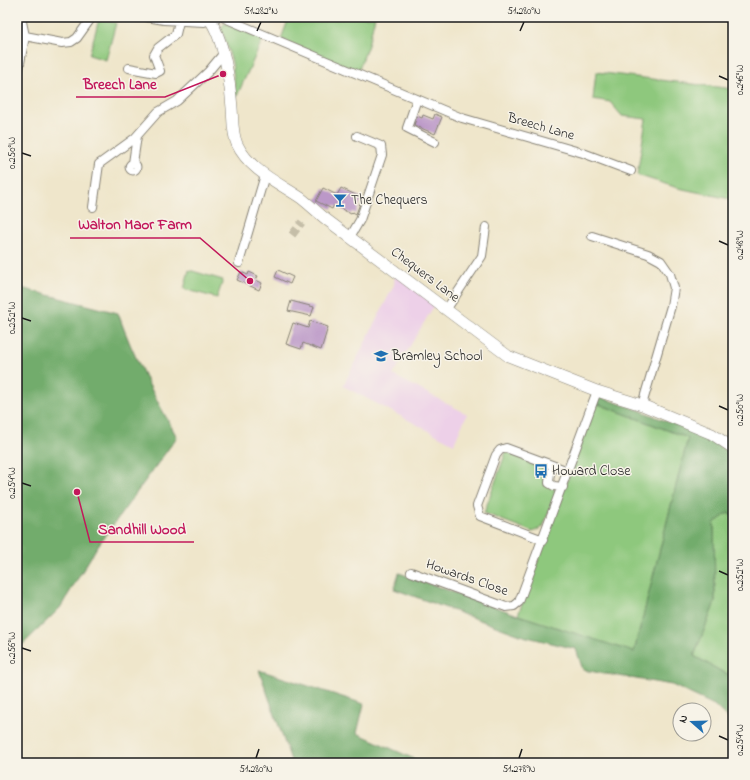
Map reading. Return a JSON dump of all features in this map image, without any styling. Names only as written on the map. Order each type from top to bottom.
[{"type":"main road","name":"Chequers Lane","points":[[212,18],[229,77],[234,131],[237,143],[243,154],[266,175],[302,199],[350,238],[508,356],[597,391],[642,405],[712,434],[733,448]]},
{"type":"street","points":[[17,79],[21,17]]},
{"type":"street","points":[[21,35],[58,42],[71,42],[77,38],[92,17]]},
{"type":"street","points":[[147,17],[164,20],[179,18],[204,22],[212,18]]},
{"type":"street","points":[[129,68],[156,73],[160,71],[154,55],[158,48],[176,34],[179,18]]},
{"type":"street","name":"Breech Lane","points":[[227,18],[469,120],[583,153],[631,171]]},
{"type":"street","points":[[93,207],[99,164],[137,136],[158,112],[177,101],[208,72],[223,54]]},
{"type":"street","points":[[417,99],[407,128],[435,142]]},
{"type":"street","points":[[133,163],[137,136]]},
{"type":"street","points":[[350,238],[360,220],[382,155],[381,146],[357,136]]},
{"type":"street","points":[[239,263],[266,175]]},
{"type":"street","points":[[446,310],[482,256],[486,227]]},
{"type":"street","points":[[592,236],[648,254],[661,261],[670,274],[674,288],[671,306],[642,405]]},
{"type":"street","name":"Howards Close","points":[[411,572],[506,607],[514,606],[519,602],[563,487],[597,391]]},
{"type":"street","points":[[543,540],[480,516],[477,506],[496,455],[500,450],[506,448],[568,471]]},
{"type":"street","points":[[556,467],[550,472],[549,483],[554,486],[563,487]]},
{"type":"shaded area","name":"Bramley School","points":[[395,274],[435,304],[393,375],[467,414],[454,444],[343,386],[394,285]]},
{"type":"green space","points":[[281,17],[375,17],[368,45],[358,72],[281,39],[287,23]]},
{"type":"green space","points":[[99,19],[116,23],[106,60],[89,55]]},
{"type":"green space","points":[[225,23],[263,39],[236,98],[232,62],[221,28]]},
{"type":"green space","points":[[596,72],[733,89],[733,159],[730,199],[678,188],[637,175],[646,119],[622,116],[610,102],[593,99]]},
{"type":"green space","points":[[189,270],[223,280],[217,298],[184,289]]},
{"type":"green space","points":[[17,287],[118,313],[144,376],[177,437],[97,547],[60,608],[17,650]]},
{"type":"green space","points":[[599,397],[639,410],[710,439],[733,456],[733,515],[728,513],[714,523],[715,602],[694,656],[726,674],[733,673],[733,723],[712,704],[712,702],[708,702],[672,685],[583,670],[576,649],[523,636],[394,589],[399,573],[518,615],[634,652],[688,438],[596,403]]},
{"type":"green space","points":[[596,403],[688,438],[634,653],[518,615]]},
{"type":"green space","points":[[506,452],[550,467],[545,478],[547,484],[557,491],[543,527],[533,532],[484,513]]},
{"type":"green space","points":[[728,513],[733,515],[733,673],[726,674],[694,656],[715,602],[714,523]]},
{"type":"green space","points":[[259,670],[364,704],[357,733],[423,763],[292,763]]},
{"type":"building","points":[[435,114],[442,117],[435,134],[414,125],[417,116],[422,118],[423,115],[433,119]]},
{"type":"building","name":"The Chequers","points":[[323,188],[337,195],[341,188],[362,198],[356,214],[353,212],[351,214],[334,205],[332,209],[316,201]]},
{"type":"building","points":[[278,270],[293,277],[290,284],[275,277]]},
{"type":"building","points":[[241,272],[248,275],[249,272],[258,276],[256,280],[262,283],[259,290],[237,280]]},
{"type":"building","points":[[291,301],[314,307],[311,316],[288,311]]},
{"type":"building","points":[[310,321],[328,327],[321,350],[303,343],[301,349],[286,344],[293,323],[308,328]]},
{"type":"tunnel","points":[[292,235],[302,222]]},
{"type":"place","name":"Breech Lane","points":[[223,74]]},
{"type":"place","name":"The Chequers","points":[[340,200]]},
{"type":"place","name":"Walton Maor Farm","points":[[250,281]]},
{"type":"place","name":"Bramley School","points":[[381,356]]},
{"type":"place","name":"Howard Close","points":[[541,471]]},
{"type":"place","name":"Sandhill Wood","points":[[77,492]]}]
